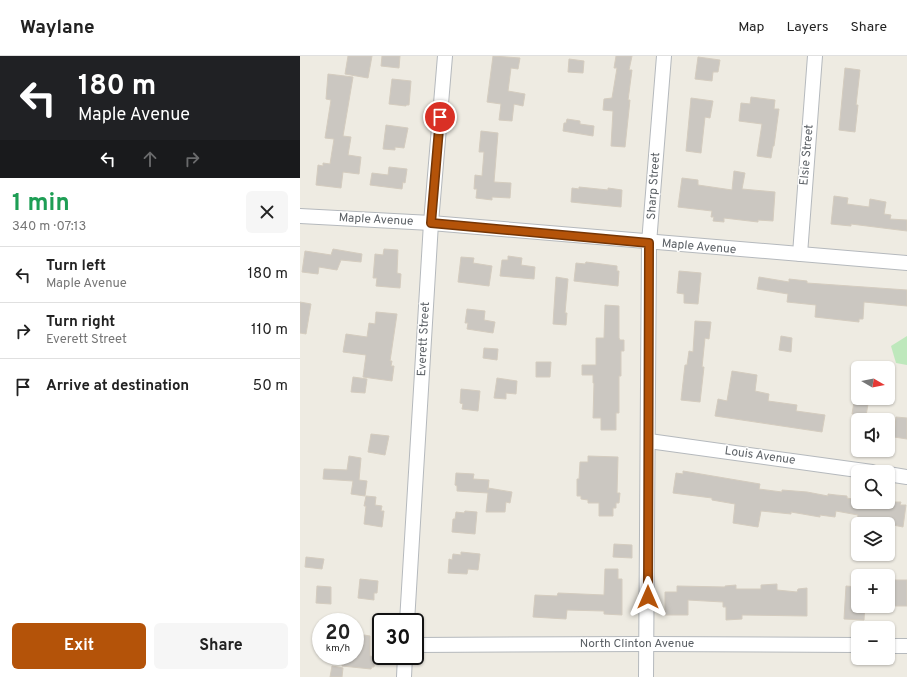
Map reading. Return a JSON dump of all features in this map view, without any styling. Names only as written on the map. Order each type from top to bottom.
[{"type":"street","name":"Everett Street","points":[[408,613],[431,223],[445,56]]},
{"type":"street","name":"Sharp Street","points":[[646,677],[648,644],[649,243],[664,56]]},
{"type":"street","name":"Elsie Street","points":[[800,254],[815,56]]},
{"type":"street","name":"Maple Avenue","points":[[300,216],[431,223],[649,243],[800,254],[907,264]]},
{"type":"street","name":"Louis Avenue","points":[[649,441],[851,469]]},
{"type":"street","points":[[895,475],[907,477]]},
{"type":"street","name":"North Clinton Avenue","points":[[424,645],[648,644],[851,646]]},
{"type":"street","points":[[895,646],[907,646]]},
{"type":"street","points":[[404,677],[405,665]]},
{"type":"green space","points":[[907,336],[907,365],[896,363],[891,346]]},
{"type":"building","points":[[348,56],[372,56],[368,78],[345,74]]},
{"type":"building","points":[[382,56],[400,56],[399,68],[381,66]]},
{"type":"building","points":[[493,56],[520,58],[518,69],[511,68],[508,91],[525,94],[523,106],[514,104],[512,121],[499,120],[501,104],[487,102]]},
{"type":"building","points":[[616,56],[632,56],[629,70],[632,70],[628,100],[630,100],[625,147],[611,146],[613,111],[603,110],[604,99],[612,98],[617,68],[614,68]]},
{"type":"building","points":[[698,57],[720,60],[718,72],[713,72],[712,81],[695,79]]},
{"type":"building","points":[[569,59],[584,61],[583,73],[568,72]]},
{"type":"building","points":[[845,68],[860,70],[855,132],[839,130]]},
{"type":"building","points":[[328,74],[353,77],[343,136],[351,137],[348,155],[361,157],[359,174],[343,172],[341,188],[316,185],[318,165],[323,166],[323,163],[330,164],[334,139],[325,138],[331,100],[326,99]]},
{"type":"building","points":[[392,79],[411,81],[409,105],[389,104]]},
{"type":"building","points":[[751,97],[775,100],[774,109],[779,109],[771,158],[757,156],[762,124],[739,121],[741,103],[750,104]]},
{"type":"building","points":[[691,98],[713,101],[710,118],[705,117],[701,153],[686,151]]},
{"type":"building","points":[[567,119],[580,121],[580,124],[594,126],[593,136],[563,131],[564,123],[566,123]]},
{"type":"building","points":[[386,125],[408,128],[404,148],[395,147],[395,150],[383,149]]},
{"type":"building","points":[[481,131],[498,133],[494,182],[511,183],[510,198],[492,197],[492,200],[476,198],[477,189],[474,189],[475,175],[482,176],[484,152],[479,152]]},
{"type":"building","points":[[389,167],[407,169],[405,183],[403,182],[402,189],[370,185],[372,173],[388,175]]},
{"type":"building","points":[[734,171],[745,173],[742,189],[775,192],[773,221],[758,220],[758,222],[724,218],[724,222],[713,221],[714,217],[711,217],[712,211],[678,207],[682,178],[698,180],[698,185],[732,190]]},
{"type":"building","points":[[579,187],[622,190],[621,207],[571,202],[572,188],[579,189]]},
{"type":"building","points":[[834,196],[848,198],[847,204],[869,207],[870,199],[886,202],[884,214],[891,215],[890,219],[907,220],[907,231],[851,224],[851,226],[831,224]]},
{"type":"building","points":[[333,249],[362,254],[361,262],[341,260],[337,270],[319,267],[318,274],[302,272],[305,251],[331,255]]},
{"type":"building","points":[[384,249],[398,250],[397,273],[401,274],[400,288],[376,286],[377,278],[373,278],[375,254],[383,255]]},
{"type":"building","points":[[508,256],[522,258],[521,265],[535,267],[534,279],[500,276],[502,260],[508,260]]},
{"type":"building","points":[[461,257],[474,258],[473,263],[492,266],[489,286],[458,282]]},
{"type":"building","points":[[586,262],[617,266],[617,271],[619,271],[618,286],[574,281],[576,263],[585,264]]},
{"type":"building","points":[[679,271],[701,273],[698,304],[684,303],[684,294],[677,293]]},
{"type":"building","points":[[556,277],[568,279],[565,313],[567,313],[566,325],[553,324]]},
{"type":"building","points":[[759,277],[789,282],[789,279],[807,281],[807,283],[907,290],[907,306],[864,302],[863,319],[859,319],[859,322],[815,317],[816,305],[787,302],[788,294],[757,289]]},
{"type":"building","points":[[300,302],[311,304],[306,334],[300,333]]},
{"type":"building","points":[[605,305],[619,306],[619,338],[620,340],[624,340],[624,351],[621,351],[619,413],[616,413],[616,430],[601,430],[601,418],[593,418],[593,375],[582,375],[582,365],[596,365],[596,338],[604,338]]},
{"type":"building","points":[[467,309],[485,311],[484,320],[495,322],[493,333],[467,329],[468,323],[465,323]]},
{"type":"building","points":[[376,312],[397,314],[390,361],[392,361],[391,366],[394,366],[392,381],[363,377],[366,355],[343,352],[346,334],[367,337],[369,323],[375,324]]},
{"type":"building","points":[[695,321],[711,322],[709,339],[705,338],[702,367],[704,367],[700,402],[681,400],[685,365],[687,365],[689,351],[693,352]]},
{"type":"building","points":[[781,336],[792,338],[791,352],[779,350]]},
{"type":"building","points":[[484,348],[498,349],[497,360],[483,358]]},
{"type":"building","points":[[536,362],[551,362],[550,377],[536,377]]},
{"type":"building","points":[[732,371],[757,375],[755,391],[769,394],[768,401],[797,405],[796,411],[825,415],[822,432],[715,416],[718,399],[727,401]]},
{"type":"building","points":[[353,377],[367,379],[365,393],[351,392]]},
{"type":"building","points":[[497,378],[517,381],[516,394],[506,393],[506,399],[494,398]]},
{"type":"building","points":[[461,389],[480,391],[478,411],[462,409],[463,404],[460,403]]},
{"type":"building","points":[[854,405],[868,405],[866,413],[852,413]]},
{"type":"building","points":[[896,417],[907,418],[907,439],[895,437]]},
{"type":"building","points":[[371,434],[389,436],[385,455],[368,452]]},
{"type":"building","points":[[349,456],[361,458],[359,480],[367,481],[365,496],[351,494],[353,481],[323,479],[324,469],[347,470]]},
{"type":"building","points":[[588,456],[618,457],[617,493],[620,493],[619,503],[616,503],[616,508],[613,508],[613,516],[599,516],[599,503],[588,503],[588,500],[581,499],[581,496],[577,496],[577,479],[579,479],[580,462],[588,462]]},
{"type":"building","points":[[683,471],[760,484],[759,489],[782,492],[782,490],[807,492],[828,496],[828,494],[847,496],[847,498],[851,499],[851,509],[895,509],[895,502],[901,502],[900,505],[906,505],[903,527],[895,525],[895,517],[858,517],[858,515],[836,511],[835,517],[820,515],[820,517],[791,512],[791,514],[761,511],[758,527],[733,523],[735,504],[712,500],[712,498],[673,493],[676,473],[683,474]]},
{"type":"building","points":[[456,473],[474,474],[473,479],[489,480],[488,488],[512,492],[510,503],[506,502],[505,512],[486,512],[488,493],[457,491],[457,486],[455,485]]},
{"type":"building","points":[[366,496],[376,497],[375,505],[382,506],[381,511],[384,511],[382,527],[364,524],[366,506],[364,506]]},
{"type":"building","points":[[465,511],[477,512],[475,534],[452,532],[453,519],[455,519],[456,512],[464,513]]},
{"type":"building","points":[[614,544],[632,545],[632,558],[613,557]]},
{"type":"building","points":[[461,552],[480,554],[478,570],[468,569],[467,574],[448,573],[449,559],[452,560],[453,554],[461,555]]},
{"type":"building","points":[[306,557],[324,559],[322,569],[305,567]]},
{"type":"building","points":[[605,569],[618,569],[618,579],[622,579],[622,615],[604,614],[604,611],[567,610],[566,619],[533,617],[535,595],[557,596],[558,593],[604,595]]},
{"type":"building","points":[[360,579],[378,581],[377,593],[374,593],[374,600],[358,598]]},
{"type":"building","points":[[895,580],[907,580],[907,606],[895,606]]},
{"type":"building","points":[[777,584],[777,590],[797,592],[798,589],[807,588],[807,616],[742,615],[742,619],[726,620],[726,607],[723,607],[723,602],[688,600],[688,615],[665,615],[665,592],[677,592],[677,586],[725,587],[736,585],[736,589],[761,589],[761,585]]},
{"type":"building","points":[[317,586],[331,587],[331,604],[316,603]]},
{"type":"building","points":[[846,586],[851,586],[851,613],[864,613],[864,620],[844,619]]},
{"type":"building","points":[[364,635],[370,636],[370,656],[372,656],[372,665],[374,665],[374,667],[371,669],[342,666],[364,665]]},
{"type":"building","points":[[332,666],[343,668],[342,677],[330,677]]},
{"type":"route","points":[[440,117],[431,223],[649,243],[648,597]]}]
